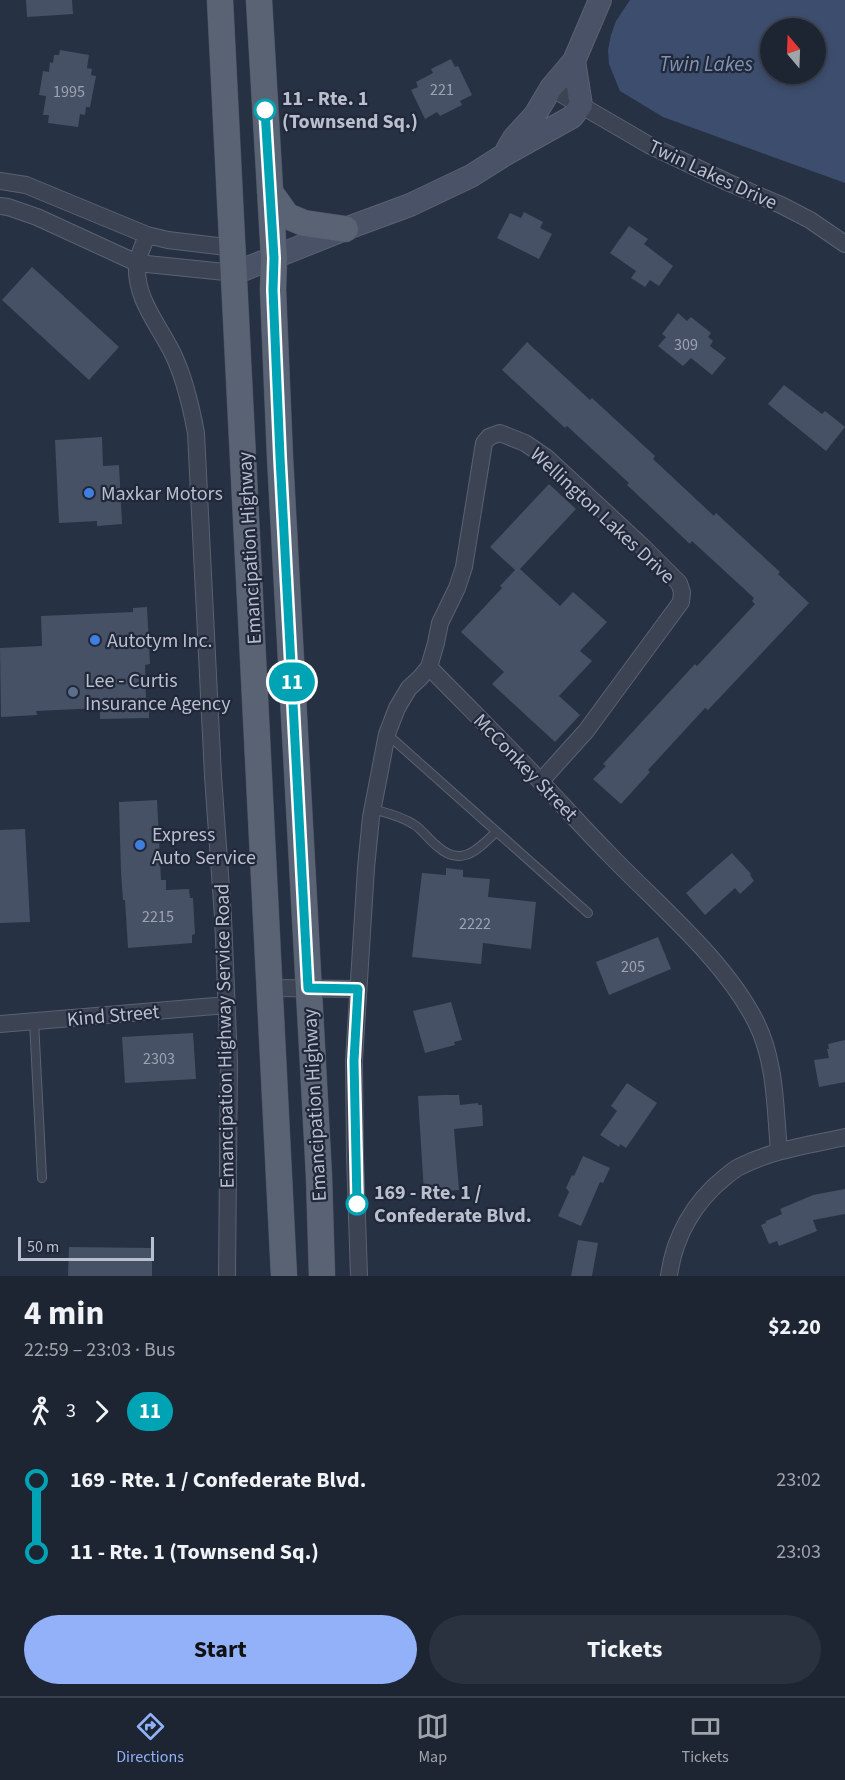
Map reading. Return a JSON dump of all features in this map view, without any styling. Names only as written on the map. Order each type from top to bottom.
[{"type":"main road","name":"Emancipation Highway","points":[[220,0],[284,1276]]},
{"type":"main road","name":"Emancipation Highway","points":[[258,0],[274,258],[273,290],[279,421],[319,1176],[322,1276]]},
{"type":"main road","points":[[270,192],[287,216],[304,223],[345,229]]},
{"type":"street","points":[[504,155],[514,138],[535,115],[550,88],[574,61],[600,0]]},
{"type":"street","points":[[0,206],[37,217],[137,264],[235,273],[418,201],[471,176],[572,117],[581,105],[574,61]]},
{"type":"street","name":"Twin Lakes Drive","points":[[550,88],[649,145],[810,220],[845,244]]},
{"type":"street","points":[[0,181],[26,185],[147,235],[168,240],[234,248],[274,258]]},
{"type":"street","name":"Emancipation Highway Service Road","points":[[147,235],[137,264],[138,282],[155,326],[177,363],[188,394],[196,433],[227,1005],[229,1062],[227,1276]]},
{"type":"street","name":"Wellington Lakes Drive","points":[[429,667],[440,623],[457,588],[464,567],[484,443],[489,437],[500,433],[525,443],[547,458],[642,546],[680,584],[682,592],[681,602],[586,730],[541,781]]},
{"type":"street","points":[[359,1276],[354,1061],[366,868],[373,810],[387,734],[409,688],[429,667]]},
{"type":"street","name":"McConkey Street","points":[[429,667],[541,781],[607,853],[710,956],[729,979],[757,1023],[767,1050],[773,1079],[778,1151]]},
{"type":"street","points":[[270,988],[358,989]]},
{"type":"street","name":"Kind Street","points":[[0,1024],[227,1005]]},
{"type":"street","points":[[669,1276],[683,1229],[697,1206],[736,1168],[778,1151],[845,1137]]},
{"type":"lane","points":[[387,734],[588,914]]},
{"type":"lane","points":[[373,810],[402,818],[415,825],[437,847],[450,856],[461,856],[474,852],[496,832]]},
{"type":"lane","points":[[34,1021],[42,1178]]},
{"type":"water","name":"Twin Lakes","points":[[630,0],[845,0],[845,183],[663,117],[620,91],[609,64],[608,50],[616,21]]},
{"type":"building","points":[[26,0],[72,0],[73,14],[27,17]]},
{"type":"building","points":[[60,50],[89,55],[87,68],[92,69],[91,75],[96,76],[90,107],[86,107],[85,115],[80,114],[78,127],[48,123],[49,115],[43,115],[46,96],[39,95],[43,71],[49,72],[50,62],[53,63],[54,55],[59,55]]},
{"type":"building","points":[[451,59],[455,67],[458,66],[472,95],[460,101],[462,105],[440,116],[437,112],[425,119],[411,90],[418,87],[416,82],[433,73],[431,69]]},
{"type":"building","points":[[524,212],[543,222],[540,228],[552,234],[539,259],[497,238],[510,213],[521,218]]},
{"type":"building","points":[[629,226],[648,239],[644,244],[673,266],[659,286],[650,280],[645,287],[631,278],[636,271],[610,253]]},
{"type":"building","points":[[32,267],[119,347],[89,380],[2,300]]},
{"type":"building","points":[[678,313],[687,321],[691,317],[711,333],[708,337],[713,341],[710,346],[726,358],[712,375],[691,358],[683,366],[658,346],[666,337],[662,334]]},
{"type":"building","points":[[527,342],[655,456],[653,459],[714,516],[716,513],[780,572],[778,574],[809,603],[708,710],[705,708],[648,770],[650,772],[621,804],[593,779],[606,766],[603,764],[695,664],[697,666],[755,604],[752,601],[754,598],[692,541],[690,544],[627,485],[629,483],[502,370]]},
{"type":"building","points":[[784,385],[822,414],[825,411],[845,427],[826,451],[768,404]]},
{"type":"building","name":"Maxkar Motors","points":[[102,437],[103,466],[119,465],[122,524],[97,526],[97,521],[59,523],[55,440]]},
{"type":"building","points":[[549,484],[576,509],[520,569],[560,606],[573,592],[607,622],[580,651],[592,661],[559,696],[580,715],[555,742],[492,684],[504,672],[461,632],[502,588],[500,586],[515,570],[490,547]]},
{"type":"building","points":[[147,607],[150,664],[145,665],[149,718],[100,719],[100,708],[36,711],[37,715],[1,717],[0,648],[42,646],[41,616],[133,612],[133,608]]},
{"type":"building","points":[[157,800],[161,880],[166,880],[166,890],[189,889],[190,898],[193,898],[195,934],[192,935],[192,943],[128,948],[121,872],[119,802]]},
{"type":"building","points":[[25,829],[30,922],[0,923],[0,830]]},
{"type":"building","points":[[732,853],[751,874],[754,881],[740,894],[735,888],[705,915],[686,893]]},
{"type":"building","points":[[446,868],[463,870],[463,877],[490,879],[488,897],[536,902],[531,949],[483,943],[481,964],[412,957],[422,873],[446,875]]},
{"type":"building","points":[[658,937],[671,969],[609,995],[596,962]]},
{"type":"building","points":[[451,1002],[462,1040],[454,1042],[455,1045],[425,1053],[413,1011]]},
{"type":"building","points":[[193,1033],[196,1079],[125,1083],[122,1037]]},
{"type":"building","points":[[845,1040],[845,1082],[819,1087],[814,1060],[829,1058],[828,1044]]},
{"type":"building","points":[[627,1083],[657,1103],[626,1148],[620,1144],[619,1147],[600,1135],[617,1111],[611,1106]]},
{"type":"building","points":[[459,1095],[460,1105],[478,1103],[482,1105],[483,1126],[454,1129],[459,1190],[424,1193],[418,1096]]},
{"type":"building","points":[[583,1156],[610,1168],[603,1183],[600,1182],[581,1226],[558,1216],[569,1192],[566,1188]]},
{"type":"building","points":[[845,1189],[845,1214],[813,1220],[817,1231],[779,1246],[777,1241],[769,1244],[761,1225],[782,1214],[780,1209],[813,1195]]},
{"type":"building","points":[[578,1240],[598,1243],[592,1276],[571,1276]]},
{"type":"building","points":[[69,1247],[152,1248],[152,1276],[68,1276]]},
{"type":"bus line","name":"11","points":[[265,110],[274,258],[273,290],[280,457],[308,988],[358,989],[354,1061],[357,1204]]},
{"type":"place","name":"11 - Rte. 1 (Townsend Sq.)","points":[[265,110]]},
{"type":"place","name":"Maxkar Motors","points":[[89,493]]},
{"type":"place","name":"Autotym Inc.","points":[[95,640]]},
{"type":"place","name":"Lee - Curtis Insurance Agency","points":[[73,692]]},
{"type":"place","name":"Express Auto Service","points":[[140,845]]},
{"type":"place","name":"169 - Rte. 1 / Confederate Blvd.","points":[[357,1204]]}]
